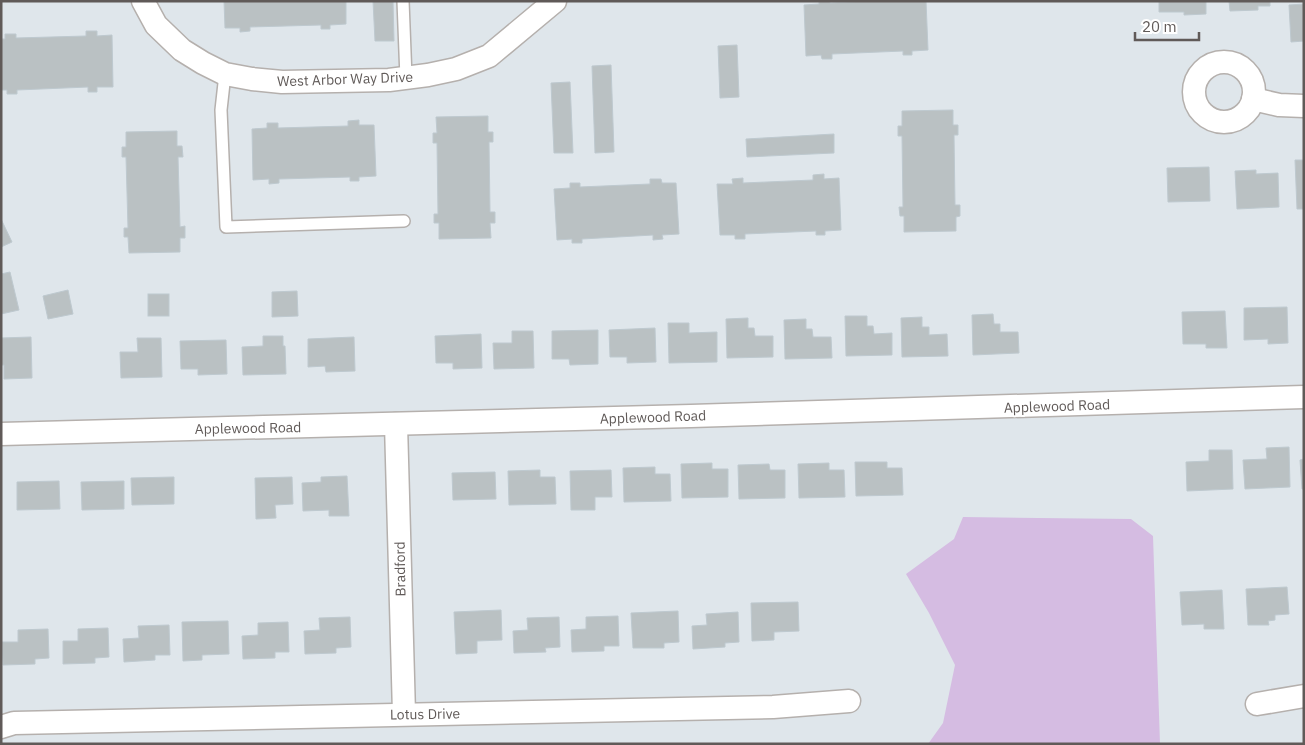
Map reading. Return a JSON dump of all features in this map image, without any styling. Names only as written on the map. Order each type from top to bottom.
[{"type":"street","name":"West Arbor Way Drive","points":[[143,1],[156,25],[182,50],[203,63],[225,74],[282,82],[389,80],[428,76],[456,69],[489,56],[555,1]]},
{"type":"street","points":[[1254,99],[1279,105],[1304,106]]},
{"type":"street","name":"Applewood Road","points":[[1,434],[1304,397]]},
{"type":"street","name":"Bradford","points":[[396,424],[404,714]]},
{"type":"street","points":[[1257,704],[1304,696]]},
{"type":"street","name":"Lotus Drive","points":[[1,727],[14,724],[773,707],[848,701]]},
{"type":"lane","points":[[403,1],[406,78]]},
{"type":"lane","points":[[225,74],[221,110],[226,227],[404,221]]},
{"type":"shaded area","points":[[963,517],[1131,519],[1153,536],[1160,744],[928,744],[943,723],[955,665],[929,613],[906,574],[954,539]]},
{"type":"building","points":[[224,1],[346,1],[346,24],[330,25],[330,29],[321,29],[321,25],[250,27],[250,31],[240,32],[240,28],[225,28]]},
{"type":"building","points":[[373,1],[393,1],[394,41],[375,41]]},
{"type":"building","points":[[819,1],[830,1],[830,3],[926,1],[928,50],[912,51],[912,55],[903,55],[903,51],[832,54],[832,59],[822,59],[821,55],[806,56],[804,5],[819,4]]},
{"type":"building","points":[[1159,1],[1206,1],[1206,14],[1184,15],[1184,12],[1159,12]]},
{"type":"building","points":[[1229,1],[1270,1],[1270,6],[1258,6],[1258,10],[1230,11]]},
{"type":"building","points":[[1304,4],[1304,41],[1291,42],[1289,5]]},
{"type":"building","points":[[86,31],[97,31],[97,36],[112,35],[113,87],[97,87],[97,92],[88,92],[88,87],[17,90],[17,94],[7,94],[7,90],[1,90],[1,39],[5,39],[5,34],[16,34],[16,38],[86,36]]},
{"type":"building","points":[[737,45],[739,97],[720,98],[718,46]]},
{"type":"building","points":[[611,65],[614,152],[595,153],[592,66]]},
{"type":"building","points":[[570,82],[573,153],[554,153],[551,83]]},
{"type":"building","points":[[953,110],[953,125],[958,125],[958,135],[954,135],[955,205],[960,205],[960,216],[956,217],[956,231],[904,232],[904,216],[900,216],[899,207],[903,207],[902,136],[898,136],[898,126],[902,126],[902,111]]},
{"type":"building","points":[[488,116],[488,132],[493,132],[493,142],[489,142],[490,212],[495,212],[495,223],[490,223],[491,238],[439,239],[439,223],[434,223],[434,214],[438,214],[437,143],[433,143],[433,133],[437,133],[436,117]]},
{"type":"building","points":[[359,120],[359,125],[374,125],[376,176],[359,177],[359,181],[350,181],[350,177],[279,179],[279,183],[269,184],[269,179],[253,180],[252,129],[267,128],[267,123],[278,123],[278,128],[348,126],[348,121]]},
{"type":"building","points":[[177,131],[177,146],[182,146],[183,157],[178,157],[180,227],[185,226],[185,238],[180,238],[180,252],[129,253],[128,237],[124,237],[124,228],[128,228],[126,157],[122,157],[122,147],[126,147],[126,132]]},
{"type":"building","points":[[834,134],[834,153],[747,157],[746,139]]},
{"type":"building","points":[[1295,160],[1304,160],[1304,209],[1297,209]]},
{"type":"building","points":[[1209,167],[1210,201],[1168,202],[1167,168]]},
{"type":"building","points":[[1256,170],[1256,174],[1278,173],[1279,207],[1237,209],[1235,171]]},
{"type":"building","points":[[824,174],[824,179],[839,178],[841,230],[825,231],[825,235],[816,235],[816,231],[745,234],[745,239],[735,239],[735,235],[720,235],[717,184],[733,184],[732,179],[743,178],[743,183],[813,180],[813,175]]},
{"type":"building","points":[[650,179],[661,179],[662,183],[676,183],[679,234],[662,235],[663,239],[653,240],[653,235],[582,239],[582,243],[572,243],[572,239],[557,240],[554,189],[570,188],[570,183],[580,183],[580,187],[650,184]]},
{"type":"building","points":[[1,219],[12,242],[1,247]]},
{"type":"building","points":[[10,272],[19,310],[1,314],[1,274]]},
{"type":"building","points":[[68,290],[73,314],[48,319],[43,296]]},
{"type":"building","points":[[297,291],[298,316],[272,317],[272,292]]},
{"type":"building","points":[[148,294],[169,294],[169,316],[148,316]]},
{"type":"building","points":[[1287,307],[1288,343],[1268,344],[1268,339],[1244,340],[1244,308]]},
{"type":"building","points":[[1225,311],[1227,348],[1206,348],[1206,344],[1183,344],[1182,312]]},
{"type":"building","points":[[993,314],[994,324],[1000,324],[1000,332],[1018,332],[1019,353],[973,355],[972,315]]},
{"type":"building","points":[[845,316],[867,316],[867,326],[873,326],[874,334],[892,333],[892,355],[846,356]]},
{"type":"building","points":[[922,317],[922,327],[929,327],[929,335],[947,334],[948,356],[902,357],[901,318]]},
{"type":"building","points":[[748,318],[748,328],[754,328],[755,336],[773,336],[773,357],[727,358],[726,319]]},
{"type":"building","points":[[806,319],[806,329],[812,329],[813,337],[831,337],[832,358],[785,359],[784,320]]},
{"type":"building","points":[[668,323],[689,323],[689,333],[717,332],[717,362],[669,363]]},
{"type":"building","points":[[655,328],[656,362],[627,363],[627,357],[610,357],[609,330]]},
{"type":"building","points":[[598,330],[598,364],[570,365],[569,359],[552,359],[552,331]]},
{"type":"building","points":[[512,331],[533,331],[534,368],[494,369],[493,343],[512,343]]},
{"type":"building","points":[[481,334],[482,368],[453,369],[453,363],[436,363],[435,336]]},
{"type":"building","points":[[263,336],[283,336],[286,374],[243,375],[242,347],[263,346]]},
{"type":"building","points":[[31,337],[32,378],[4,379],[4,365],[1,365],[1,338]]},
{"type":"building","points":[[354,337],[355,371],[326,372],[325,366],[308,367],[308,339]]},
{"type":"building","points":[[137,338],[161,338],[162,377],[121,378],[120,352],[138,352]]},
{"type":"building","points":[[226,340],[227,374],[198,375],[198,369],[181,369],[180,341]]},
{"type":"building","points":[[1289,447],[1290,487],[1245,489],[1243,460],[1267,459],[1266,448]]},
{"type":"building","points":[[1209,450],[1232,450],[1233,489],[1187,491],[1186,462],[1209,461]]},
{"type":"building","points":[[1304,459],[1304,489],[1302,489],[1300,460]]},
{"type":"building","points":[[855,462],[887,462],[887,468],[902,468],[903,495],[856,496]]},
{"type":"building","points":[[712,463],[712,469],[728,469],[728,497],[682,498],[681,464]]},
{"type":"building","points":[[829,463],[829,470],[844,470],[845,497],[799,498],[798,464]]},
{"type":"building","points":[[769,464],[770,470],[785,470],[785,498],[739,499],[738,465]]},
{"type":"building","points":[[655,467],[655,474],[670,474],[671,501],[624,502],[623,468]]},
{"type":"building","points":[[540,470],[540,477],[555,477],[556,504],[509,505],[508,471]]},
{"type":"building","points":[[611,470],[612,497],[595,497],[595,510],[571,510],[570,471]]},
{"type":"building","points":[[495,472],[496,499],[453,500],[452,473]]},
{"type":"building","points":[[347,476],[349,516],[329,516],[329,510],[303,511],[302,483],[321,482],[321,477]]},
{"type":"building","points":[[174,477],[174,504],[132,505],[131,478]]},
{"type":"building","points":[[292,477],[293,504],[275,505],[276,518],[256,519],[255,478]]},
{"type":"building","points":[[59,481],[60,509],[17,510],[17,482]]},
{"type":"building","points":[[124,481],[124,509],[82,510],[81,482]]},
{"type":"building","points":[[1287,587],[1289,614],[1275,615],[1275,620],[1268,621],[1269,625],[1248,625],[1246,589]]},
{"type":"building","points":[[1222,590],[1224,629],[1204,629],[1204,624],[1182,625],[1180,592]]},
{"type":"building","points":[[798,602],[799,631],[774,632],[774,640],[752,641],[751,603]]},
{"type":"building","points":[[501,610],[502,640],[477,641],[477,653],[456,654],[454,612]]},
{"type":"building","points":[[678,611],[679,642],[664,643],[664,648],[633,648],[631,613]]},
{"type":"building","points":[[738,612],[739,642],[725,643],[725,647],[693,649],[692,626],[707,625],[706,614]]},
{"type":"building","points":[[618,616],[619,646],[604,646],[604,651],[572,652],[571,630],[586,629],[586,617]]},
{"type":"building","points":[[350,617],[351,647],[336,648],[336,653],[305,654],[304,631],[320,630],[319,618]]},
{"type":"building","points":[[559,617],[560,647],[545,648],[546,652],[514,653],[513,631],[528,630],[527,618]]},
{"type":"building","points":[[228,621],[229,654],[202,655],[202,660],[183,661],[182,622]]},
{"type":"building","points":[[288,622],[289,652],[275,652],[275,658],[243,659],[242,636],[258,635],[258,623]]},
{"type":"building","points":[[169,625],[170,655],[155,655],[155,660],[124,662],[123,639],[139,638],[138,626]]},
{"type":"building","points":[[108,628],[109,657],[95,658],[95,663],[63,664],[63,641],[78,641],[78,629]]},
{"type":"building","points":[[48,629],[49,658],[35,659],[35,664],[3,665],[2,642],[18,642],[18,630]]}]
